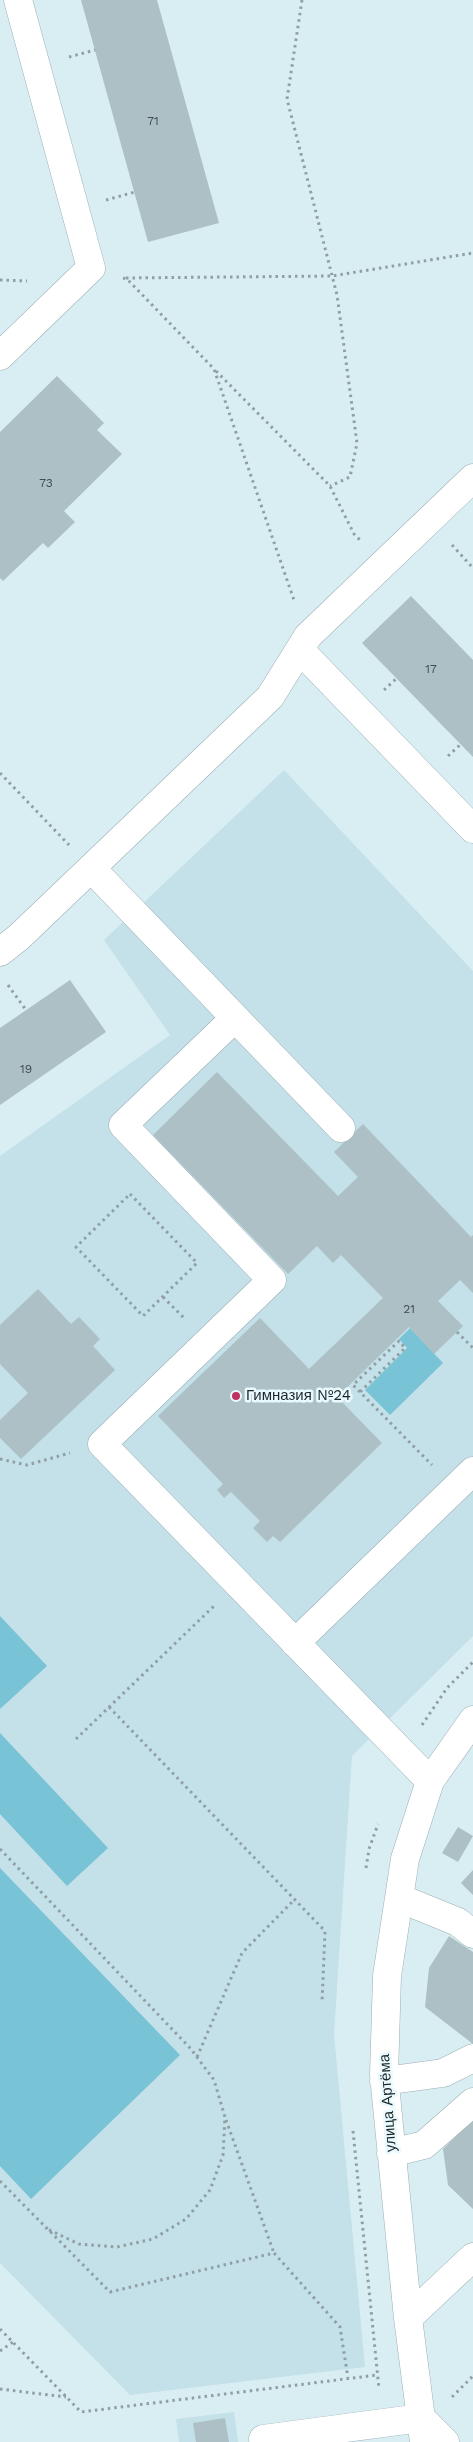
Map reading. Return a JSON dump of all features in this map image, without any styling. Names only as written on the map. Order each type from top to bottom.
[{"type":"street","points":[[0,356],[92,268],[18,0]]},
{"type":"street","points":[[0,952],[19,937],[270,697],[304,643],[473,478]]},
{"type":"street","points":[[304,643],[473,830]]},
{"type":"street","points":[[91,868],[341,1128]]},
{"type":"street","points":[[235,1018],[122,1125],[272,1280],[102,1444],[430,1781]]},
{"type":"street","points":[[296,1643],[464,1480]]},
{"type":"street","name":"улица Артёма","points":[[422,2430],[408,2318],[384,2081],[386,1976],[405,1860],[430,1781],[473,1720]]},
{"type":"street","points":[[399,1898],[458,1922],[473,1934]]},
{"type":"street","points":[[384,2081],[443,2073],[473,2058]]},
{"type":"street","points":[[391,2153],[424,2145],[473,2102]]},
{"type":"street","points":[[408,2318],[473,2258]]},
{"type":"street","points":[[264,2442],[263,2439],[422,2430],[444,2442]]},
{"type":"path","points":[[302,0],[287,100],[338,295],[357,443],[350,477],[330,486]]},
{"type":"path","points":[[67,57],[95,50]]},
{"type":"path","points":[[105,201],[135,192]]},
{"type":"path","points":[[92,268],[127,279],[332,276],[473,253]]},
{"type":"path","points":[[127,279],[330,486],[354,534]]},
{"type":"path","points":[[214,369],[298,611],[304,643]]},
{"type":"path","points":[[0,773],[71,847]]},
{"type":"path","points":[[5,981],[26,1010]]},
{"type":"path","points":[[130,1194],[197,1264],[143,1316],[76,1247],[130,1194]]},
{"type":"path","points":[[457,1332],[473,1348]]},
{"type":"path","points":[[360,1392],[405,1348],[399,1341],[353,1385],[360,1392],[464,1480]]},
{"type":"path","points":[[0,1459],[27,1464],[102,1444]]},
{"type":"path","points":[[76,1739],[238,1583]]},
{"type":"path","points":[[109,1707],[325,1931],[322,2003]]},
{"type":"path","points":[[0,1849],[197,2057],[214,2080],[225,2117],[274,2253],[340,2327],[348,2378]]},
{"type":"path","points":[[197,2057],[242,1953],[295,1899]]},
{"type":"path","points":[[45,2228],[79,2244],[116,2247],[153,2239],[186,2219],[210,2190],[223,2155],[225,2117]]},
{"type":"path","points":[[0,2181],[110,2292],[274,2253]]},
{"type":"path","points":[[0,2328],[81,2412],[377,2374]]},
{"type":"path","points":[[0,2351],[13,2342]]},
{"type":"path","points":[[446,2402],[473,2376]]},
{"type":"path","points":[[0,2389],[67,2397]]},
{"type":"shaded area","name":"Гимназия №24","points":[[284,770],[473,971],[473,1636],[352,1756],[334,2034],[365,2367],[130,2395],[0,2263],[0,1156],[170,1035],[104,940]]},
{"type":"shaded area","points":[[410,1328],[443,1363],[390,1415],[365,1390],[407,1348],[399,1339]]},
{"type":"shaded area","points":[[0,1616],[47,1666],[0,1709]]},
{"type":"shaded area","points":[[0,1733],[108,1848],[67,1886],[0,1814]]},
{"type":"shaded area","points":[[0,1868],[180,2055],[31,2199],[0,2166]]},
{"type":"shaded area","points":[[234,2412],[238,2442],[179,2442],[176,2419]]},
{"type":"building","points":[[81,0],[157,0],[219,223],[148,242]]},
{"type":"building","points":[[57,376],[104,423],[97,430],[122,454],[64,511],[75,522],[48,548],[43,543],[3,581],[0,578],[0,432]]},
{"type":"building","points":[[411,596],[473,660],[473,757],[362,643]]},
{"type":"building","points":[[70,980],[106,1032],[0,1105],[0,1028]]},
{"type":"building","points":[[217,1072],[338,1196],[358,1177],[334,1152],[363,1124],[471,1237],[473,1235],[473,1293],[460,1280],[438,1301],[463,1326],[434,1354],[409,1327],[337,1397],[382,1443],[280,1542],[273,1536],[267,1542],[253,1528],[260,1521],[231,1492],[224,1498],[217,1490],[223,1484],[158,1416],[260,1318],[309,1369],[383,1298],[341,1255],[333,1263],[317,1246],[288,1274],[153,1135]]},
{"type":"building","points":[[38,1289],[71,1324],[79,1317],[100,1339],[93,1346],[115,1370],[21,1459],[0,1438],[0,1420],[28,1393],[0,1364],[0,1325]]},
{"type":"building","points":[[458,1827],[473,1836],[458,1862],[442,1853]]},
{"type":"building","points":[[473,1870],[473,1895],[461,1883]]},
{"type":"building","points":[[449,1936],[473,1952],[473,2044],[425,2007],[429,1968]]},
{"type":"building","points":[[473,2119],[473,2209],[448,2185],[443,2149]]},
{"type":"building","points":[[225,2418],[229,2442],[196,2442],[193,2423]]},
{"type":"place","name":"Гимназия №24","points":[[236,1396]]}]
